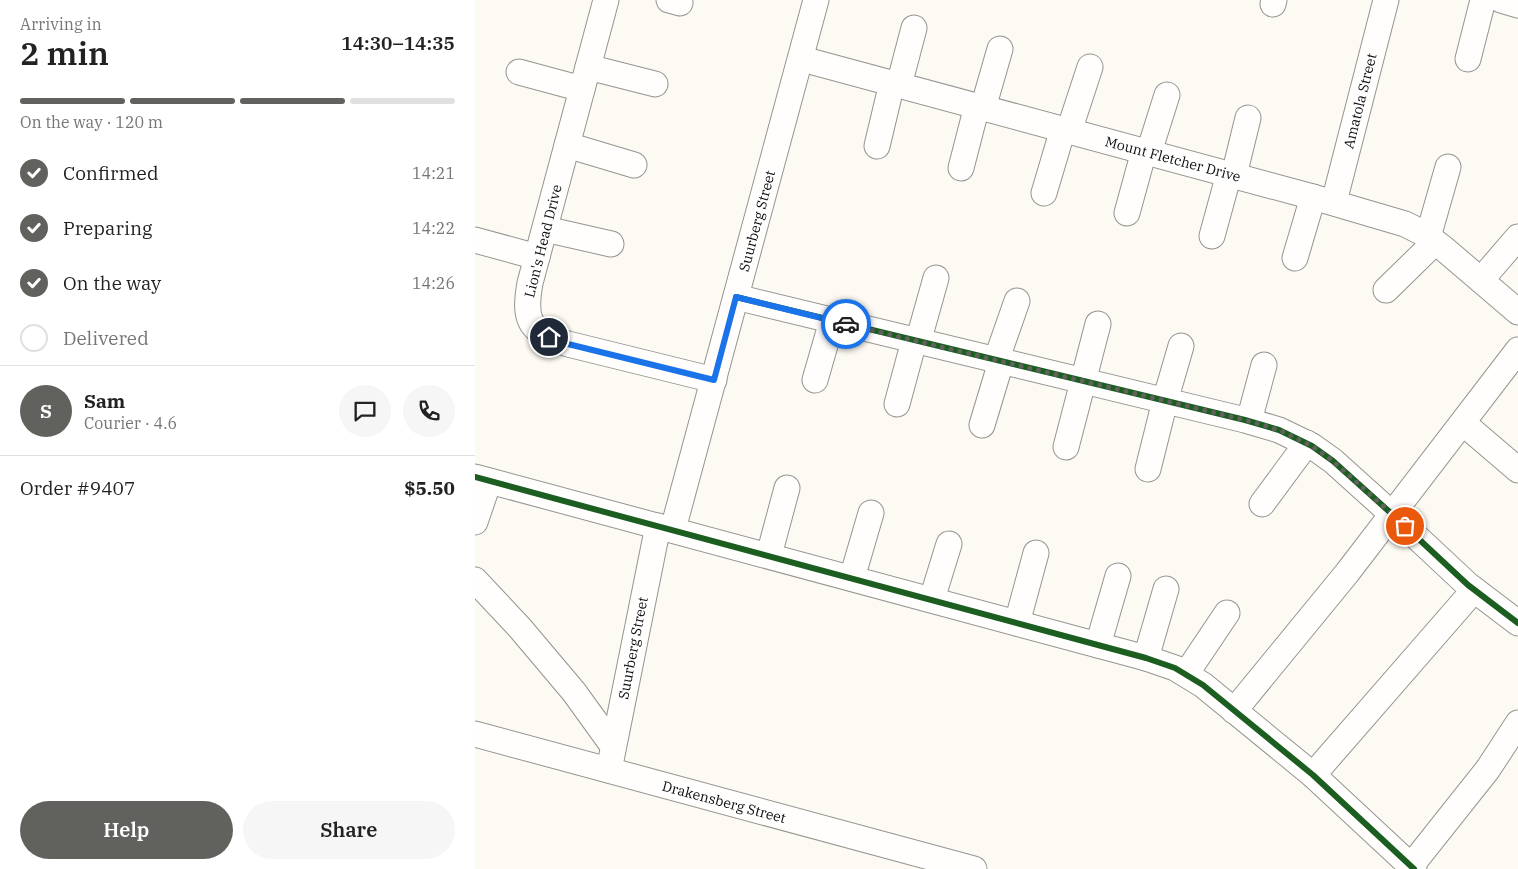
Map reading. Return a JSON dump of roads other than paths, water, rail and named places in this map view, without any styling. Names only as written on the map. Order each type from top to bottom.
[{"type":"street","name":"Lion's Head Drive","points":[[606,0],[537,257],[527,302],[528,318],[536,330],[568,344],[714,380]]},
{"type":"street","name":"Suurberg Street","points":[[609,770],[613,746],[665,528],[714,380],[817,0]]},
{"type":"street","name":"Amatola Street","points":[[1295,258],[1323,200],[1386,0]]},
{"type":"street","points":[[1468,59],[1483,0]]},
{"type":"street","points":[[1501,0],[1518,5]]},
{"type":"street","points":[[877,146],[913,28]]},
{"type":"street","points":[[961,168],[1000,49]]},
{"type":"street","name":"Mount Fletcher Drive","points":[[802,59],[1231,174],[1405,224],[1432,239],[1518,312]]},
{"type":"street","points":[[1044,193],[1090,66]]},
{"type":"street","points":[[519,72],[655,84]]},
{"type":"street","points":[[1127,213],[1146,152],[1167,95]]},
{"type":"street","points":[[1212,236],[1249,118]]},
{"type":"street","points":[[567,145],[634,165]]},
{"type":"street","points":[[1386,290],[1432,239],[1448,167]]},
{"type":"street","points":[[545,229],[611,244]]},
{"type":"street","points":[[1481,280],[1518,237]]},
{"type":"street","points":[[475,240],[537,257]]},
{"type":"street","points":[[897,404],[936,278]]},
{"type":"street","points":[[736,297],[1249,421],[1279,430],[1307,443],[1333,461],[1474,590],[1518,623]]},
{"type":"street","points":[[982,425],[1017,300]]},
{"type":"street","points":[[815,380],[832,321]]},
{"type":"street","points":[[1065,447],[1098,324]]},
{"type":"street","points":[[1148,469],[1181,346]]},
{"type":"street","points":[[1235,710],[1393,515],[1518,350]]},
{"type":"street","points":[[1249,421],[1264,365]]},
{"type":"street","points":[[1463,423],[1518,470]]},
{"type":"street","points":[[1262,504],[1307,443]]},
{"type":"street","points":[[475,522],[482,479],[932,599],[1146,658],[1175,668],[1203,685],[1313,775],[1412,867],[1488,769],[1518,724]]},
{"type":"street","points":[[769,555],[787,488]]},
{"type":"street","points":[[852,578],[871,513]]},
{"type":"street","points":[[932,599],[949,544]]},
{"type":"street","points":[[1017,623],[1036,553]]},
{"type":"street","points":[[1098,645],[1118,576]]},
{"type":"street","points":[[475,580],[520,628],[574,692],[613,746]]},
{"type":"street","points":[[1146,658],[1166,589]]},
{"type":"street","points":[[1313,775],[1474,590]]},
{"type":"street","points":[[1186,674],[1227,613]]},
{"type":"street","name":"Drakensberg Street","points":[[475,734],[609,770],[942,865],[973,869]]}]
